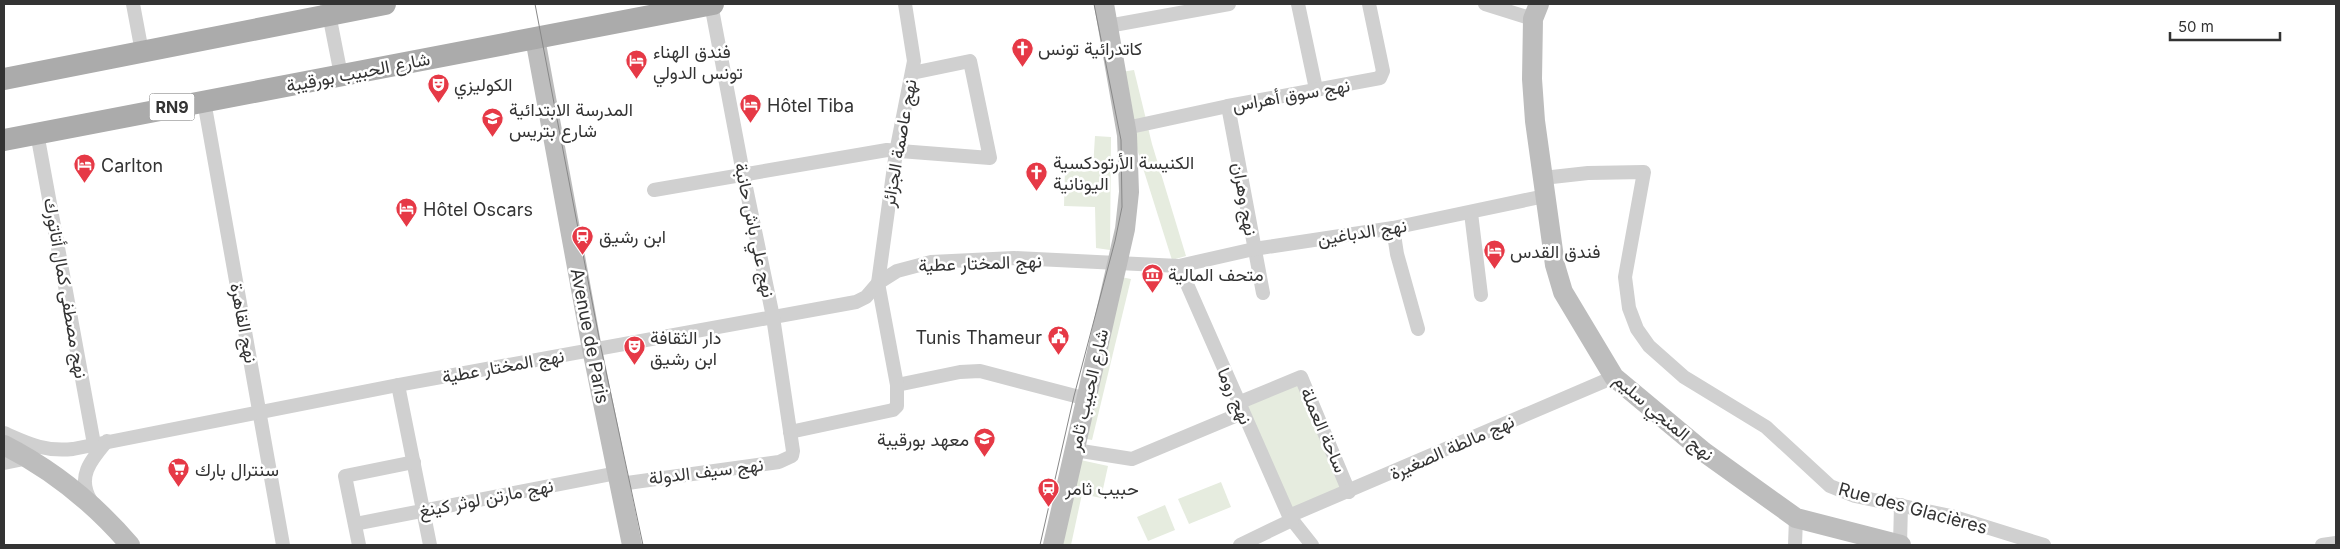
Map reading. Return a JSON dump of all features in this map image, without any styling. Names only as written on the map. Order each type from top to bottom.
[{"type":"main road","points":[[4,79],[142,52],[328,9],[385,4]]},
{"type":"main road","name":"شارع الحبيب بورقيبة","points":[[4,140],[712,4]]},
{"type":"main road","points":[[1104,4],[1126,128],[1129,192],[1125,228],[1116,264]]},
{"type":"main road","name":"نهج المنجي سليم","points":[[1536,12],[1532,79],[1555,265],[1563,292],[1614,376],[1704,452],[1796,518],[1900,545]]},
{"type":"main road","name":"Avenue de Paris","points":[[535,38],[592,350],[632,545]]},
{"type":"main road","name":"شارع الحبيب ثامر","points":[[1053,545],[1116,264]]},
{"type":"main road","points":[[4,445],[29,458],[61,479],[94,506],[123,541]]},
{"type":"street","points":[[133,4],[142,52]]},
{"type":"street","name":"نهج علي باش حانبة","points":[[712,4],[743,173],[773,317],[793,451],[792,456]]},
{"type":"street","name":"نهج عاصمة الجزائر","points":[[790,432],[893,410],[899,401],[878,283],[896,152],[914,61],[905,4]]},
{"type":"street","points":[[1108,26],[1229,4]]},
{"type":"street","points":[[1298,4],[1316,89]]},
{"type":"street","name":"نهج سوق أهراس","points":[[1126,128],[1228,106],[1377,79],[1382,76],[1369,4]]},
{"type":"street","points":[[1485,4],[1536,12]]},
{"type":"street","points":[[328,9],[341,75]]},
{"type":"street","points":[[654,190],[743,173],[887,150],[990,158],[970,61],[912,73]]},
{"type":"street","name":"نهج القاهرة","points":[[204,101],[261,411],[283,545]]},
{"type":"street","name":"نهج وهران","points":[[1228,106],[1263,293]]},
{"type":"street","name":"نهج مصطفى كمال أتاتورك","points":[[37,133],[101,443]]},
{"type":"street","name":"نهج الدباغين","points":[[1179,266],[1254,248],[1393,228],[1471,213],[1588,173],[1644,172]]},
{"type":"street","name":"Rue des Glacières","points":[[1644,172],[1626,277],[1629,308],[1637,329],[1649,346],[1684,377],[1766,426],[1830,486],[1855,496],[1951,516],[2044,545]]},
{"type":"street","points":[[1471,213],[1481,295]]},
{"type":"street","points":[[1393,228],[1397,254],[1418,329]]},
{"type":"street","name":"نهج المختار عطية","points":[[4,433],[39,448],[55,451],[101,443],[398,385],[856,302],[866,297],[878,283],[897,270],[931,262],[1014,258],[1179,266]]},
{"type":"street","name":"نهج روما","points":[[1179,266],[1240,408],[1292,520]]},
{"type":"street","points":[[897,385],[960,372],[980,371],[1086,399]]},
{"type":"street","name":"نهج مالطة الصغيرة","points":[[1240,545],[1349,492],[1614,376]]},
{"type":"street","name":"ساحة العملة","points":[[1240,408],[1301,377],[1349,492]]},
{"type":"street","points":[[398,385],[430,545]]},
{"type":"street","points":[[1075,450],[1132,459],[1240,408]]},
{"type":"street","points":[[94,506],[85,492],[83,481],[101,443]]},
{"type":"street","name":"نهج سيف الدولة","points":[[619,478],[779,462],[792,456]]},
{"type":"street","points":[[4,463],[29,458]]},
{"type":"street","points":[[359,545],[346,476],[414,462]]},
{"type":"street","name":"نهج مارتن لوثر كينغ","points":[[355,524],[423,510],[619,478]]},
{"type":"street","points":[[1900,545],[1901,505]]},
{"type":"street","points":[[1795,545],[1796,518]]},
{"type":"street","points":[[1292,520],[1302,545]]},
{"type":"street","points":[[1292,520],[1312,545]]},
{"type":"street","points":[[2322,545],[2336,543]]},
{"type":"shaded area","points":[[1134,70],[1152,144],[1186,256],[1172,260],[1137,149],[1121,72]]},
{"type":"shaded area","points":[[1095,136],[1111,137],[1110,250],[1096,248],[1095,207],[1064,206],[1065,169],[1093,168]]},
{"type":"shaded area","points":[[1121,277],[1131,279],[1092,440],[1082,438]]},
{"type":"shaded area","points":[[1299,381],[1345,489],[1288,513],[1243,405]]},
{"type":"shaded area","points":[[1076,459],[1108,466],[1101,498],[1082,494],[1071,545],[1056,545]]},
{"type":"shaded area","points":[[1221,482],[1231,507],[1189,524],[1178,499]]},
{"type":"shaded area","points":[[1165,505],[1175,530],[1148,541],[1137,517]]},
{"type":"tram line","points":[[535,4],[601,348],[643,545]]},
{"type":"tram line","points":[[1040,545],[1074,396],[1115,241],[1122,207],[1121,140],[1094,4]]},
{"type":"place","name":"كاتدرائية تونس","points":[[1022,67]]},
{"type":"place","name":"فندق الهناء تونس الدولي","points":[[637,80]]},
{"type":"place","name":"الكوليزي","points":[[438,103]]},
{"type":"place","name":"Hôtel Tiba","points":[[751,124]]},
{"type":"place","name":"المدرسة الابتدائية شارع بتريس","points":[[493,138]]},
{"type":"place","name":"Carlton","points":[[85,184]]},
{"type":"place","name":"الكنيسة الأرتودكسية اليونانية","points":[[1037,191]]},
{"type":"place","name":"Hôtel Oscars","points":[[407,228]]},
{"type":"place","name":"ابن رشيق","points":[[583,255]]},
{"type":"place","name":"فندق القدس","points":[[1494,270]]},
{"type":"place","name":"متحف المالية","points":[[1152,293]]},
{"type":"place","name":"Tunis Thameur","points":[[1058,356]]},
{"type":"place","name":"دار الثقافة ابن رشيق","points":[[634,366]]},
{"type":"place","name":"معهد بورقيبة","points":[[985,458]]},
{"type":"place","name":"سنترال بارك","points":[[179,488]]},
{"type":"place","name":"حبيب ثامر","points":[[1049,507]]}]
